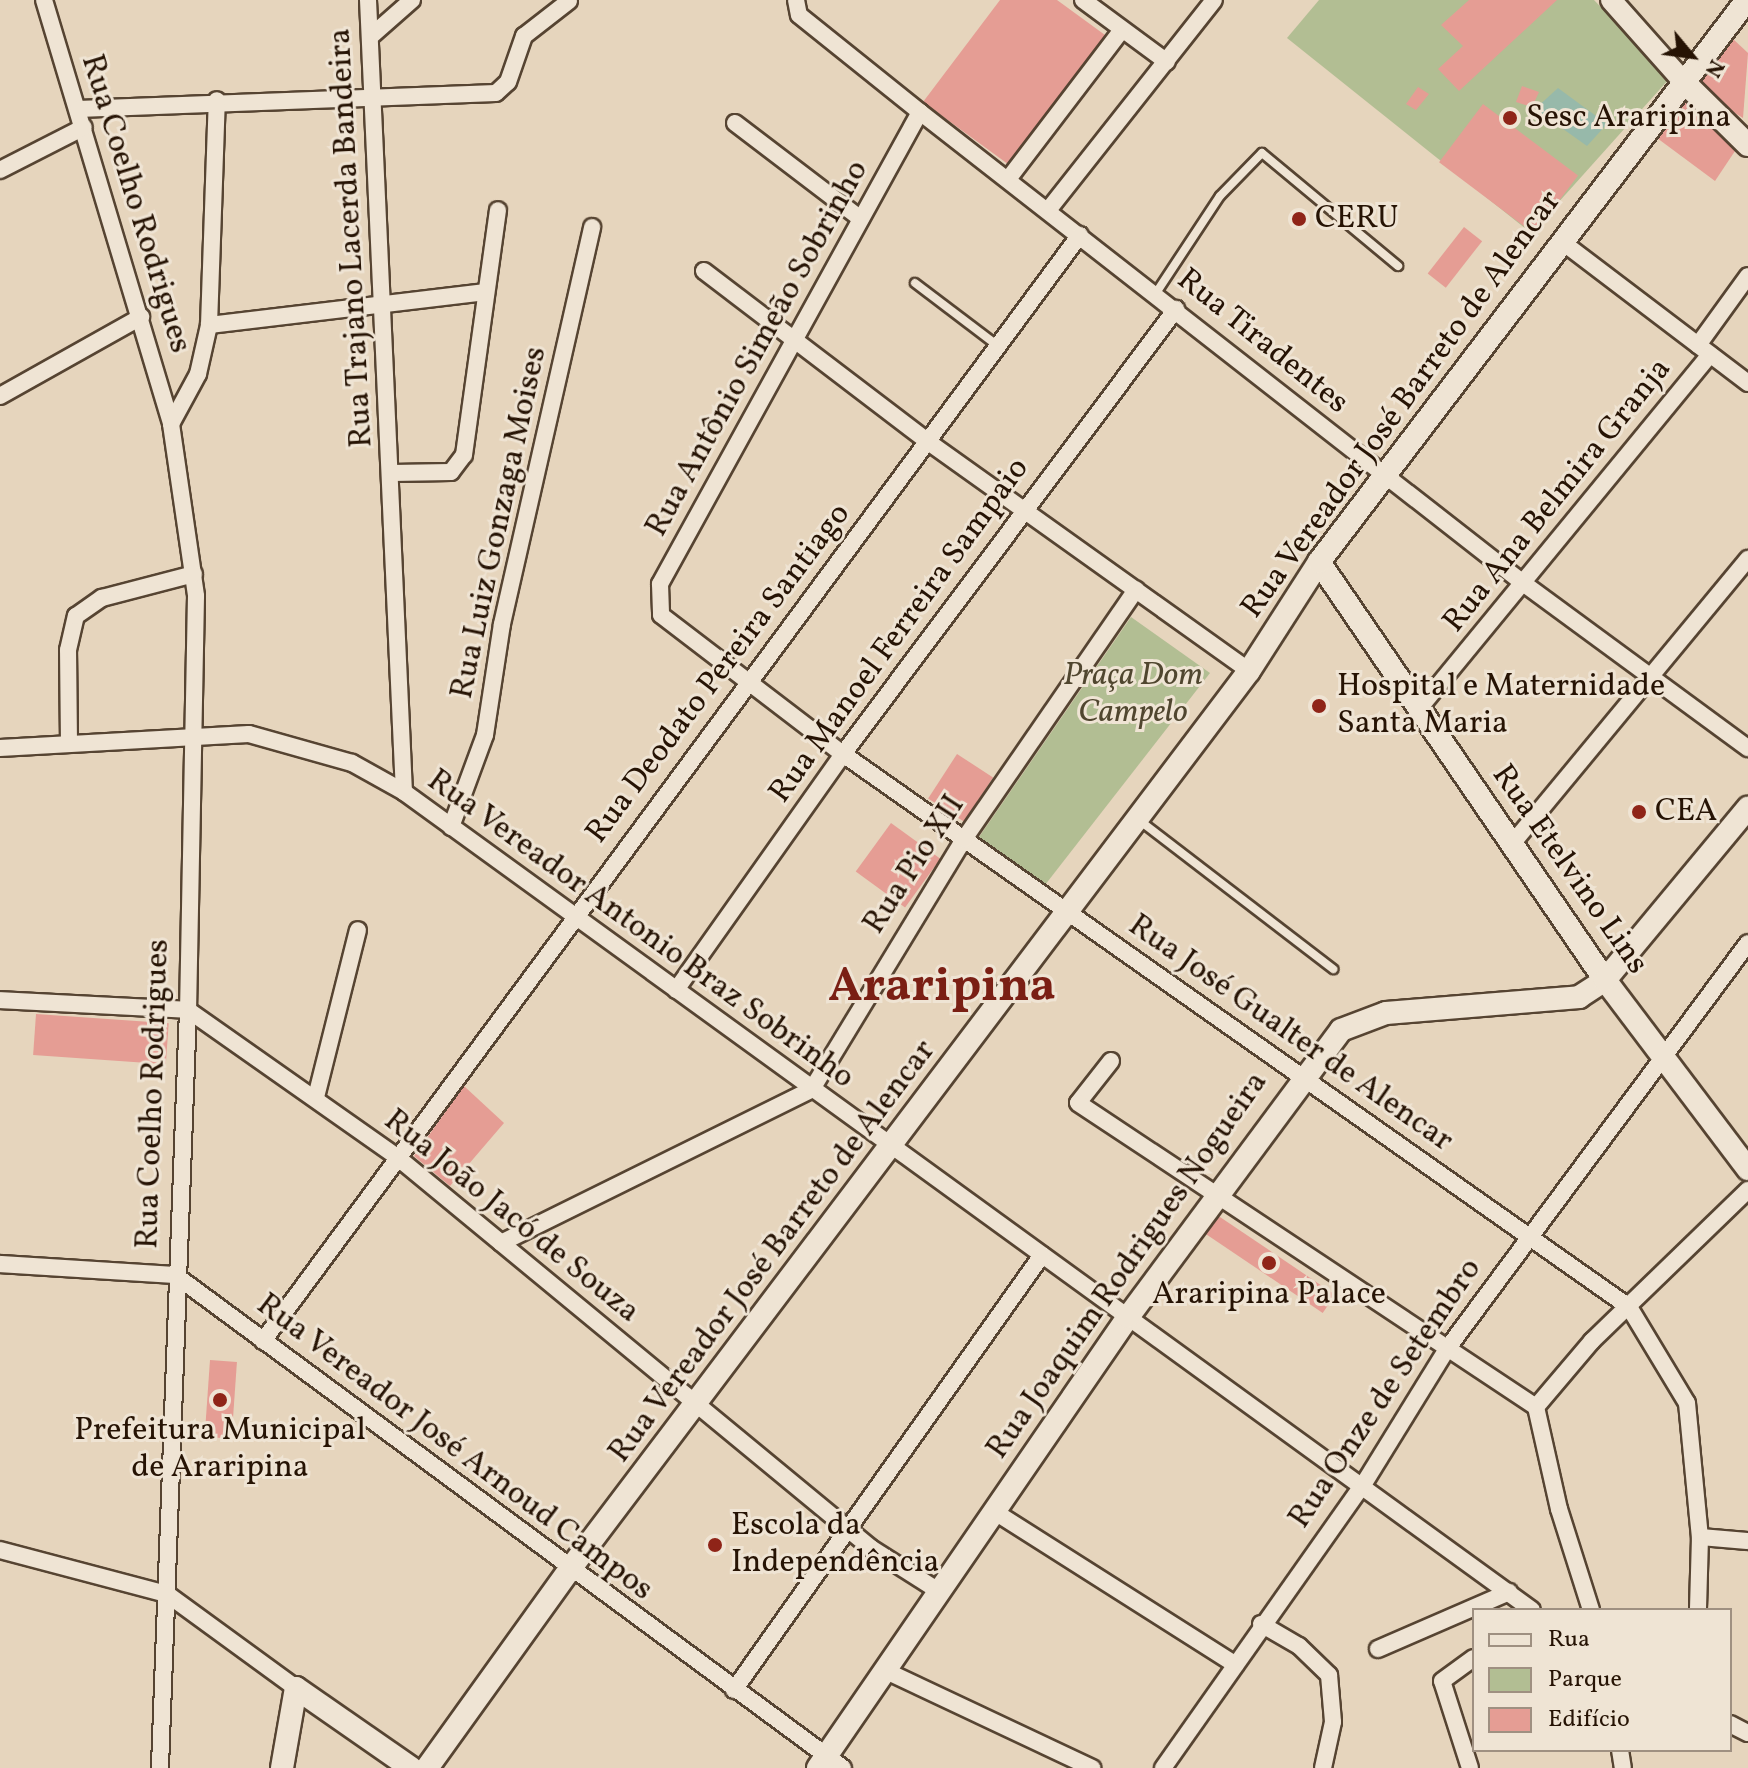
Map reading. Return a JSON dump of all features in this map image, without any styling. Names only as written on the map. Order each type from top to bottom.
[{"type":"main road","points":[[1683,81],[1729,0]]},
{"type":"main road","points":[[1683,81],[1747,0]]},
{"type":"main road","points":[[1683,81],[1748,145]]},
{"type":"main road","name":"Rua Vereador José Barreto de Alencar","points":[[427,1768],[570,1569],[699,1406],[1249,671],[1319,562],[1683,81]]},
{"type":"main road","name":"Rua Etelvino Lins","points":[[1319,562],[1605,980],[1748,1169]]},
{"type":"main road","points":[[1605,980],[1748,808]]},
{"type":"main road","name":"Rua Joaquim Rodrigues Nogueira","points":[[829,1764],[886,1671],[1128,1317],[1300,1077],[1341,1030],[1362,1018],[1579,997],[1605,980]]},
{"type":"main road","points":[[282,1768],[296,1688],[411,1768]]},
{"type":"street","name":"Rua Coelho Rodrigues","points":[[44,0],[171,424],[194,574],[188,1010],[175,1275],[160,1768]]},
{"type":"street","name":"Rua Trajano Lacerda Bandeira","points":[[368,0],[385,300],[404,792]]},
{"type":"street","points":[[370,37],[412,0]]},
{"type":"street","name":"Rua Tiradentes","points":[[796,0],[799,15],[920,112],[1049,209],[1523,583],[1648,679],[1748,748]]},
{"type":"street","points":[[1083,0],[1167,62]]},
{"type":"street","points":[[1049,209],[1214,0]]},
{"type":"street","points":[[1611,0],[1683,81]]},
{"type":"street","points":[[78,109],[217,100],[372,102],[496,93],[508,82],[524,36],[569,1]]},
{"type":"street","points":[[1009,178],[1121,31]]},
{"type":"street","name":"Rua Coelho Rodrigues","points":[[171,424],[198,374],[209,325],[217,100]]},
{"type":"street","name":"Rua Antônio Simeão Sobrinho","points":[[661,615],[660,584],[920,112]]},
{"type":"street","points":[[735,123],[861,219]]},
{"type":"street","points":[[0,170],[84,127]]},
{"type":"street","name":"Rua Trajano Lacerda Bandeira","points":[[392,473],[442,474],[459,466],[498,210]]},
{"type":"street","name":"Rua Luiz Gonzaga Moises","points":[[451,827],[485,735],[502,624],[592,227]]},
{"type":"street","name":"Rua Deodato Pereira Santiago","points":[[263,1341],[573,917],[1080,235]]},
{"type":"street","points":[[1561,241],[1748,383]]},
{"type":"street","points":[[704,271],[927,441],[1249,671]]},
{"type":"street","name":"Rua Ana Belmira Granja","points":[[1418,710],[1523,583],[1704,350],[1748,276]]},
{"type":"street","points":[[209,325],[385,300],[484,292]]},
{"type":"street","name":"Rua Manoel Ferreira Sampaio","points":[[676,990],[843,754],[1023,509],[1176,309]]},
{"type":"street","points":[[0,396],[141,317]]},
{"type":"street","points":[[1512,844],[1748,559]]},
{"type":"street","points":[[69,744],[68,650],[76,616],[102,598],[194,574]]},
{"type":"street","name":"Rua Pio XII","points":[[812,1089],[964,839],[1136,590]]},
{"type":"street","name":"Rua José Gualter de Alencar","points":[[661,615],[843,754],[1629,1307],[1687,1403],[1700,1537],[1698,1608]]},
{"type":"street","name":"Rua Vereador Antonio Braz Sobrinho","points":[[0,748],[192,741],[249,734],[292,741],[352,763],[404,792],[1529,1608]]},
{"type":"street","points":[[316,1097],[358,930]]},
{"type":"street","name":"Rua Onze de Setembro","points":[[1163,1768],[1261,1624],[1363,1485],[1447,1349],[1661,1055],[1748,943]]},
{"type":"street","points":[[0,1000],[188,1010]]},
{"type":"street","name":"Rua João Jacó de Souza","points":[[188,1010],[316,1097],[397,1157],[848,1529],[940,1592]]},
{"type":"street","points":[[1111,1061],[1078,1103],[1536,1407],[1559,1509],[1590,1608]]},
{"type":"street","points":[[501,1243],[812,1089]]},
{"type":"street","points":[[1536,1407],[1629,1307],[1748,1190]]},
{"type":"street","points":[[734,1690],[1042,1255]]},
{"type":"street","points":[[0,1264],[175,1275]]},
{"type":"street","name":"Rua Vereador José Arnoud Campos","points":[[175,1275],[829,1764]]},
{"type":"street","points":[[995,1512],[1236,1665]]},
{"type":"street","points":[[1700,1537],[1748,1541]]},
{"type":"street","points":[[0,1550],[167,1594],[296,1688]]},
{"type":"street","points":[[1472,1608],[1509,1592]]},
{"type":"street","points":[[1378,1649],[1472,1608]]},
{"type":"street","points":[[1261,1624],[1329,1675],[1328,1765]]},
{"type":"street","points":[[1470,1768],[1442,1681],[1472,1659]]},
{"type":"street","points":[[886,1671],[1092,1768]]},
{"type":"lane","points":[[1156,293],[1220,196],[1262,153],[1398,266]]},
{"type":"lane","points":[[915,283],[998,346]]},
{"type":"lane","points":[[1138,819],[1333,969]]},
{"type":"green space","name":"Sesc Araripina","points":[[1319,0],[1594,0],[1669,79],[1531,233],[1287,38]]},
{"type":"green space","name":"Praça Dom Campelo","points":[[1131,617],[1210,673],[1045,885],[979,837]]},
{"type":"shaded area","points":[[1558,88],[1607,124],[1587,146],[1535,109]]},
{"type":"building","points":[[1000,0],[1057,0],[1105,35],[1012,167],[923,102]]},
{"type":"building","points":[[1469,0],[1557,0],[1459,91],[1438,69],[1463,46],[1441,25]]},
{"type":"building","points":[[1732,38],[1748,53],[1743,118],[1683,81]]},
{"type":"building","points":[[1522,86],[1539,92],[1532,107],[1516,102]]},
{"type":"building","points":[[1418,87],[1429,94],[1416,110],[1406,104]]},
{"type":"building","points":[[1691,93],[1739,145],[1715,181],[1657,138]]},
{"type":"building","points":[[1483,104],[1578,176],[1534,234],[1439,162]]},
{"type":"building","points":[[1464,227],[1482,241],[1446,288],[1428,273]]},
{"type":"building","points":[[957,754],[993,777],[964,822],[928,798]]},
{"type":"building","points":[[891,823],[940,859],[905,907],[856,872]]},
{"type":"building","points":[[36,1014],[169,1023],[166,1064],[33,1055]]},
{"type":"building","points":[[464,1086],[504,1123],[450,1186],[414,1156]]},
{"type":"building","name":"Araripina Palace","points":[[1214,1213],[1335,1295],[1323,1313],[1202,1231]]},
{"type":"building","name":"Prefeitura Municipal de Araripina","points":[[210,1360],[237,1362],[232,1439],[205,1437]]},
{"type":"place","name":"Sesc Araripina","points":[[1510,118]]},
{"type":"place","name":"CERU","points":[[1299,219]]},
{"type":"place","name":"Hospital e Maternidade Santa Maria","points":[[1319,706]]},
{"type":"place","name":"CEA","points":[[1639,812]]},
{"type":"place","name":"Araripina Palace","points":[[1269,1263]]},
{"type":"place","name":"Prefeitura Municipal de Araripina","points":[[220,1400]]},
{"type":"place","name":"Escola da Independência","points":[[715,1545]]},
{"type":"district","name":"Araripina","points":[[942,988]]}]
